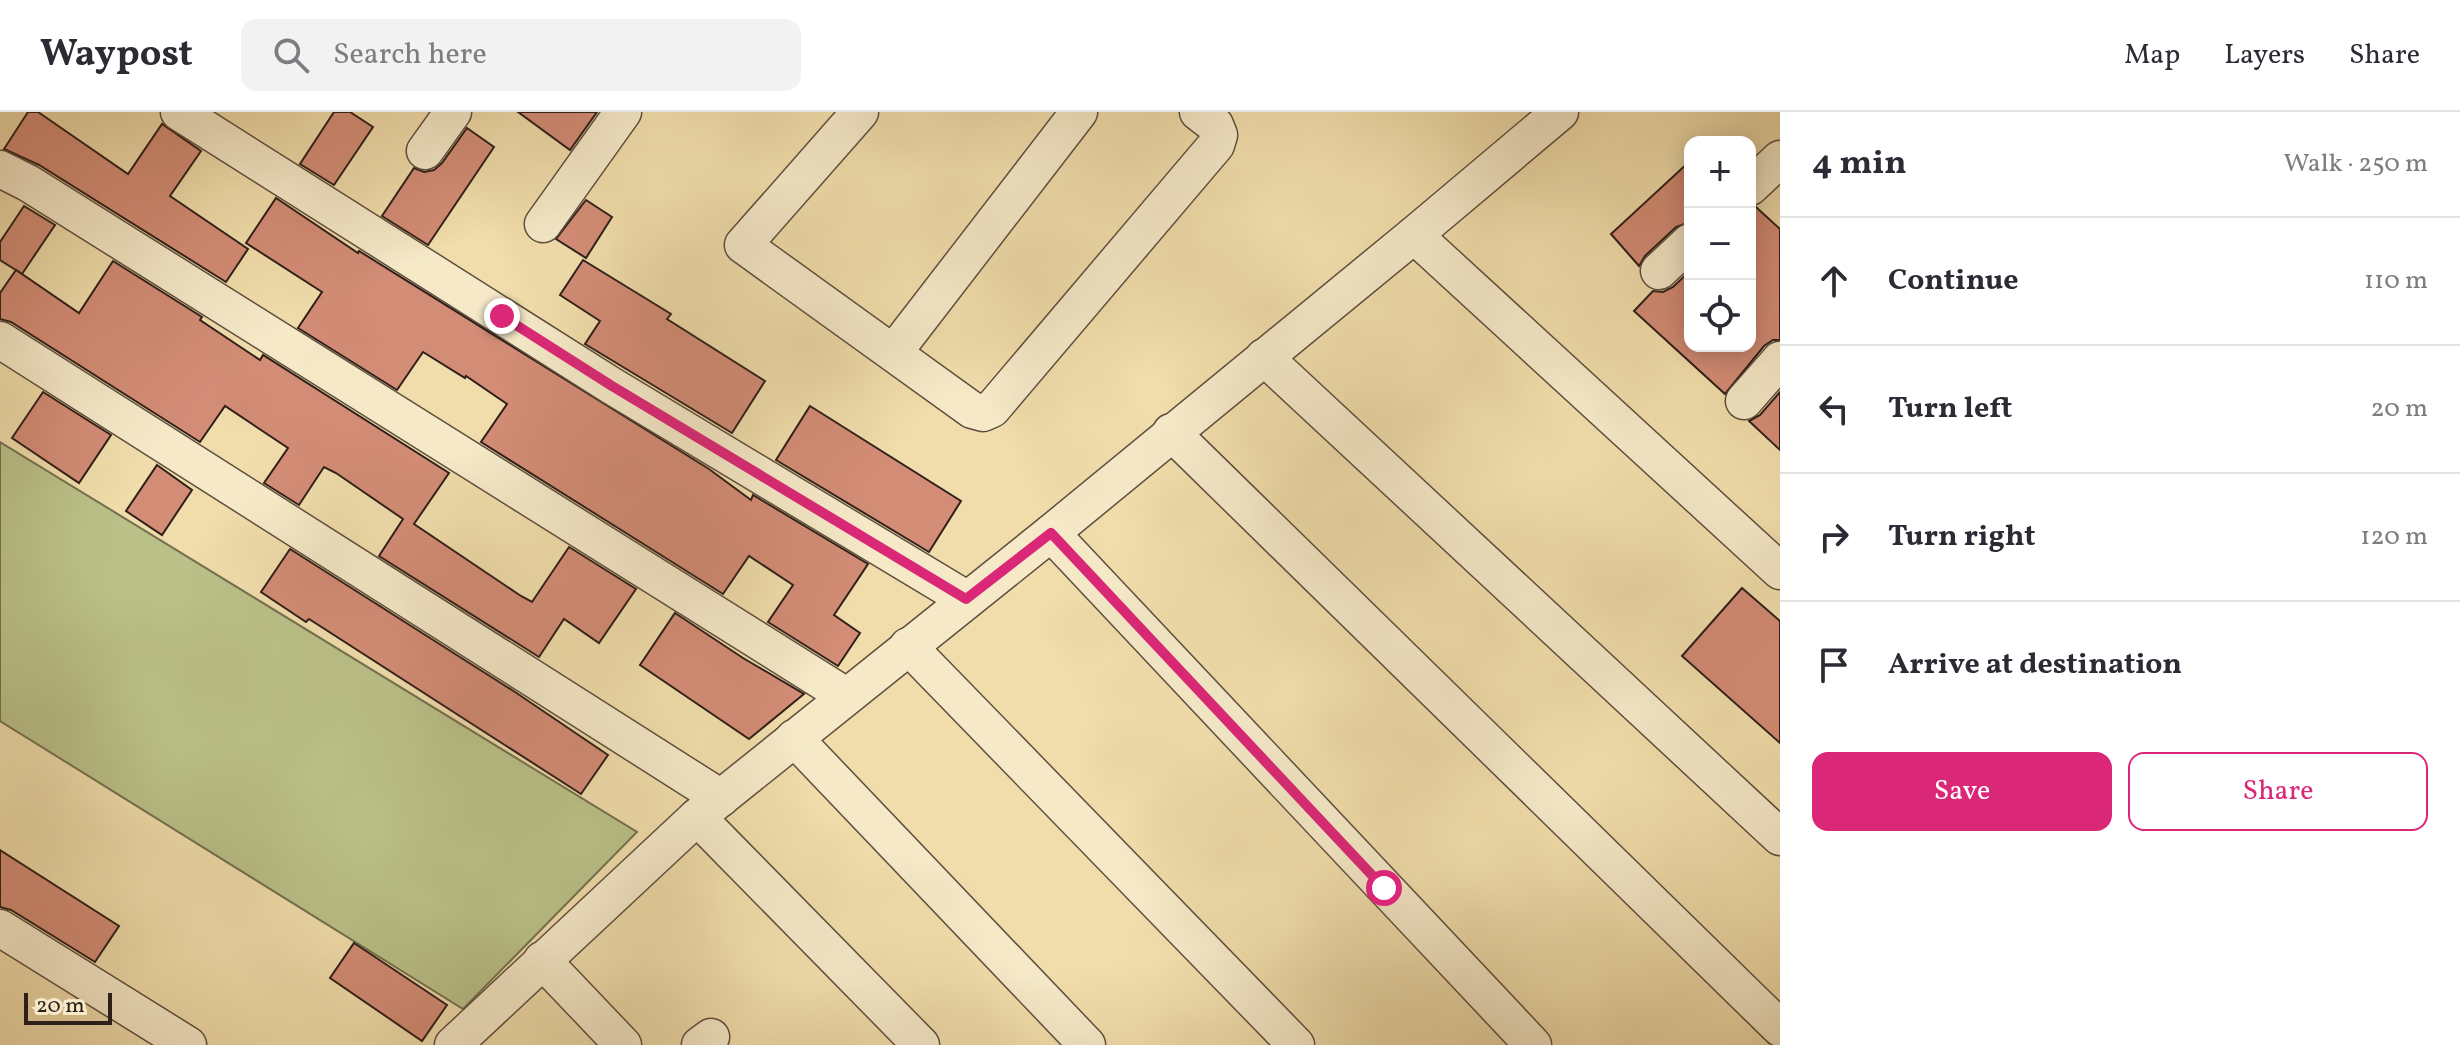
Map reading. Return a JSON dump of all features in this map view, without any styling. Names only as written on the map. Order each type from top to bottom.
[{"type":"street","points":[[179,112],[612,386],[966,599]]},
{"type":"street","points":[[425,151],[453,112]]},
{"type":"street","points":[[543,224],[623,112]]},
{"type":"street","points":[[860,112],[743,245],[972,410],[983,413],[992,409],[1216,145],[1219,135],[1215,125],[1198,112]]},
{"type":"street","points":[[894,352],[1079,112]]},
{"type":"street","points":[[453,1045],[709,807],[1051,533],[1560,112]]},
{"type":"street","points":[[1756,181],[1780,159]]},
{"type":"street","points":[[0,169],[28,183],[846,696]]},
{"type":"street","points":[[1414,235],[1780,571]]},
{"type":"street","points":[[1659,271],[1684,248]]},
{"type":"street","points":[[0,340],[709,807],[921,1045]]},
{"type":"street","points":[[1264,357],[1780,837]]},
{"type":"street","points":[[1744,401],[1780,360]]},
{"type":"street","points":[[1171,432],[1780,1028]]},
{"type":"street","points":[[1051,533],[1533,1045]]},
{"type":"street","points":[[908,646],[1296,1045]]},
{"type":"street","points":[[794,738],[1087,1045]]},
{"type":"street","points":[[0,928],[188,1045]]},
{"type":"street","points":[[542,960],[623,1045]]},
{"type":"green space","points":[[0,442],[637,832],[463,1009],[0,721]]},
{"type":"building","points":[[28,112],[38,112],[128,174],[162,124],[201,151],[170,196],[248,249],[226,282],[39,165],[4,149]]},
{"type":"building","points":[[334,112],[350,112],[373,127],[334,185],[300,164]]},
{"type":"building","points":[[518,112],[597,112],[570,150]]},
{"type":"building","points":[[467,128],[494,147],[428,245],[382,216],[414,168],[424,172],[434,170]]},
{"type":"building","points":[[1684,167],[1684,224],[1676,227],[1645,256],[1639,266],[1611,234]]},
{"type":"building","points":[[276,198],[358,253],[709,469],[751,500],[753,495],[868,564],[834,615],[860,633],[838,666],[768,622],[793,585],[749,556],[723,594],[481,442],[507,404],[466,376],[423,352],[397,390],[298,328],[322,292],[246,243]]},
{"type":"building","points":[[586,200],[612,217],[586,258],[556,239]]},
{"type":"building","points":[[24,206],[55,225],[22,274],[0,260],[0,242]]},
{"type":"building","points":[[1756,207],[1780,229],[1780,340],[1773,340],[1764,346],[1725,394],[1634,311],[1653,291],[1663,292],[1684,277],[1684,352],[1756,352]]},
{"type":"building","points":[[583,260],[671,314],[667,319],[765,381],[732,433],[585,344],[600,321],[560,295]]},
{"type":"building","points":[[113,261],[202,317],[200,320],[260,360],[263,355],[449,473],[414,524],[521,596],[532,602],[569,547],[636,589],[599,643],[564,619],[539,657],[379,556],[403,519],[336,473],[324,467],[299,505],[264,483],[288,448],[225,406],[200,442],[11,322],[0,319],[0,293],[16,270],[79,313]]},
{"type":"building","points":[[43,392],[111,435],[79,483],[12,438]]},
{"type":"building","points":[[1780,392],[1780,450],[1749,421],[1760,415]]},
{"type":"building","points":[[810,406],[961,501],[929,552],[776,460]]},
{"type":"building","points":[[157,465],[192,490],[162,535],[126,511]]},
{"type":"building","points":[[290,549],[608,755],[581,794],[309,619],[306,622],[261,592]]},
{"type":"building","points":[[1742,588],[1780,621],[1780,743],[1682,656]]},
{"type":"building","points":[[675,613],[804,694],[749,739],[640,665]]},
{"type":"building","points":[[0,850],[119,926],[95,962],[11,910],[0,907]]},
{"type":"building","points":[[354,943],[447,1005],[422,1041],[330,978]]},
{"type":"route","points":[[502,316],[612,386],[966,599],[1051,533],[1384,888]]}]
